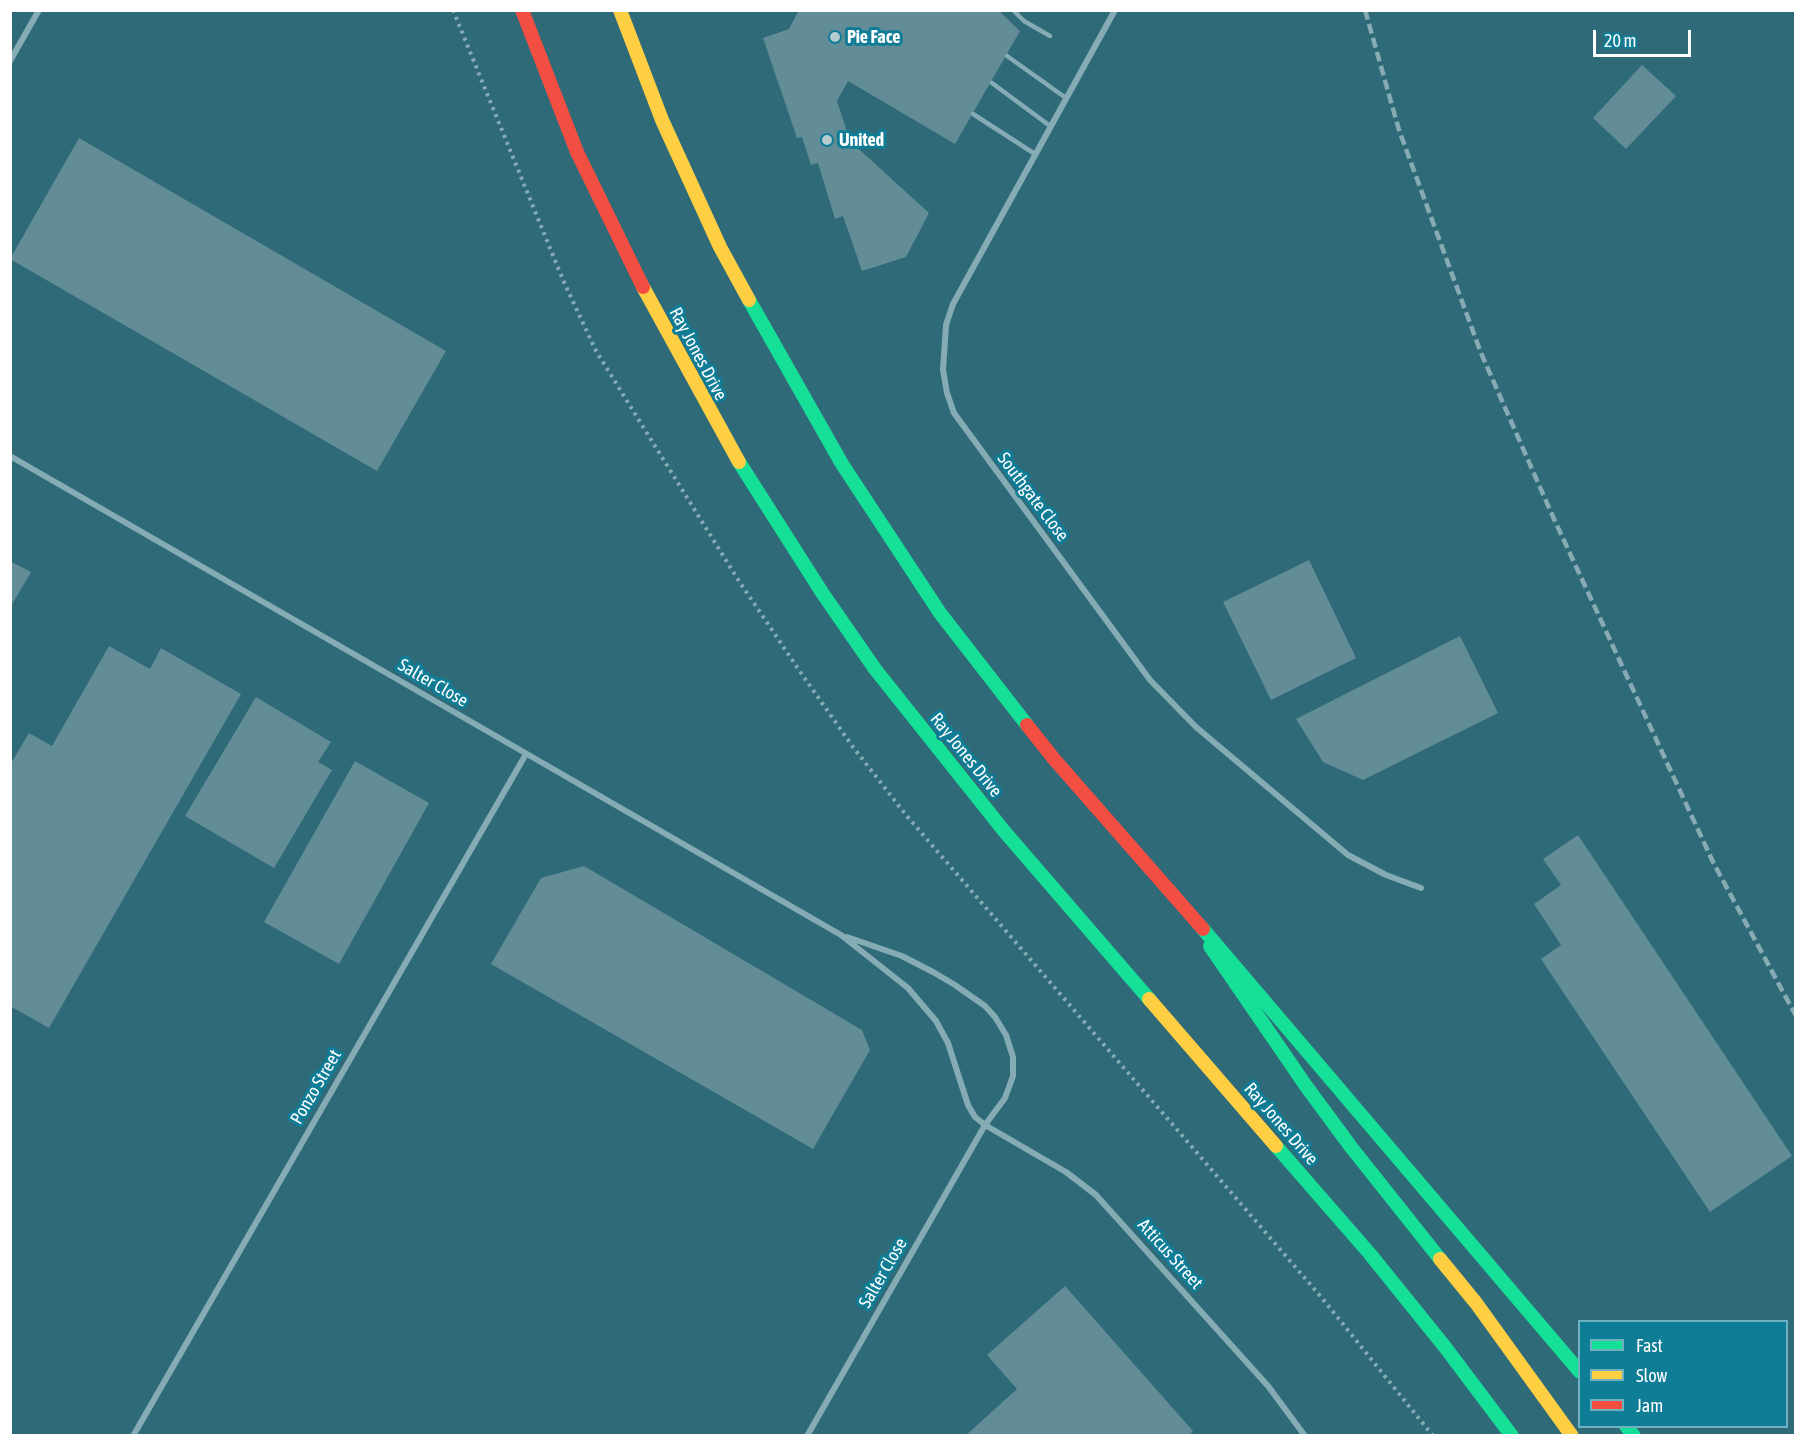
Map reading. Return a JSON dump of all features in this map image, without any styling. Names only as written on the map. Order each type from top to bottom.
[{"type":"main road","name":"Ray Jones Drive","points":[[522,10],[577,152],[652,306],[736,459],[823,594],[875,669],[1004,831],[1370,1254],[1445,1347],[1512,1436]]},
{"type":"main road","points":[[620,10],[662,120],[720,247],[842,464],[940,613],[1054,759],[1180,902],[1578,1370]]},
{"type":"main road","points":[[1180,902],[1306,1086],[1476,1303],[1572,1436]]},
{"type":"street","points":[[10,61],[39,10]]},
{"type":"street","name":"Southgate Close","points":[[1115,10],[953,304],[946,325],[943,370],[947,393],[954,413],[1150,680],[1196,727],[1348,855],[1386,875],[1421,888]]},
{"type":"street","name":"Salter Close","points":[[10,456],[841,935],[908,988],[936,1021],[952,1055],[971,1111],[985,1125]]},
{"type":"street","name":"Ponzo Street","points":[[134,1436],[526,754]]},
{"type":"street","name":"Salter Close","points":[[807,1436],[985,1125],[1005,1098],[1013,1076],[1013,1057],[1006,1035],[995,1017],[972,996],[933,972],[888,951],[841,935]]},
{"type":"street","name":"Atticus Street","points":[[985,1125],[1066,1172],[1096,1195],[1268,1386],[1305,1436]]},
{"type":"lane","points":[[1013,10],[1024,21],[1050,36]]},
{"type":"lane","points":[[1007,56],[1066,98]]},
{"type":"lane","points":[[992,83],[1050,126]]},
{"type":"lane","points":[[973,114],[1035,154]]},
{"type":"path","points":[[453,10],[563,280],[596,351],[736,578],[801,673],[853,747],[906,815],[1322,1298],[1432,1436]]},
{"type":"building","points":[[799,10],[998,10],[1020,31],[955,144],[848,81],[837,101],[850,141],[929,213],[906,257],[862,271],[843,216],[835,219],[818,163],[811,165],[802,137],[797,138],[763,38],[789,29]]},
{"type":"building","points":[[1642,65],[1676,96],[1626,149],[1593,118]]},
{"type":"building","points":[[79,138],[446,351],[377,471],[10,259]]},
{"type":"building","points":[[1309,560],[1356,658],[1271,700],[1223,602]]},
{"type":"building","points":[[10,561],[31,572],[10,608]]},
{"type":"building","points":[[1460,636],[1498,713],[1363,780],[1323,762],[1296,719]]},
{"type":"building","points":[[109,646],[150,669],[161,648],[241,694],[49,1028],[10,1006],[10,765],[29,733],[52,746]]},
{"type":"building","points":[[256,697],[331,742],[318,762],[332,770],[274,868],[185,816]]},
{"type":"building","points":[[355,761],[429,803],[339,964],[264,922]]},
{"type":"building","points":[[1578,835],[1792,1156],[1710,1212],[1541,959],[1561,945],[1534,904],[1561,885],[1543,859]]},
{"type":"building","points":[[584,866],[862,1030],[870,1050],[813,1149],[491,964],[541,878]]},
{"type":"building","points":[[1065,1286],[1193,1431],[1188,1436],[965,1436],[1017,1389],[987,1355]]},
{"type":"railway","points":[[1365,10],[1399,130],[1481,353],[1554,519],[1713,862],[1796,1016]]},
{"type":"traffic: fast","points":[[749,300],[842,464],[940,613],[1027,725]]},
{"type":"traffic: fast","points":[[739,462],[823,594],[875,669],[1004,831],[1149,999]]},
{"type":"traffic: fast","points":[[1203,929],[1578,1370]]},
{"type":"traffic: fast","points":[[1210,946],[1306,1086],[1440,1259]]},
{"type":"traffic: fast","points":[[1276,1146],[1370,1254],[1445,1347],[1512,1436]]},
{"type":"traffic: fast","points":[[1628,1428],[1634,1436]]},
{"type":"traffic: slow","points":[[620,10],[662,120],[720,247],[749,300]]},
{"type":"traffic: slow","points":[[643,287],[739,462]]},
{"type":"traffic: slow","points":[[1149,999],[1276,1146]]},
{"type":"traffic: slow","points":[[1440,1259],[1476,1303],[1572,1436]]},
{"type":"traffic: jam","points":[[522,10],[577,152],[643,287]]},
{"type":"traffic: jam","points":[[1027,725],[1203,929]]},
{"type":"place","name":"Pie Face","points":[[835,37]]},
{"type":"place","name":"United","points":[[827,140]]}]
